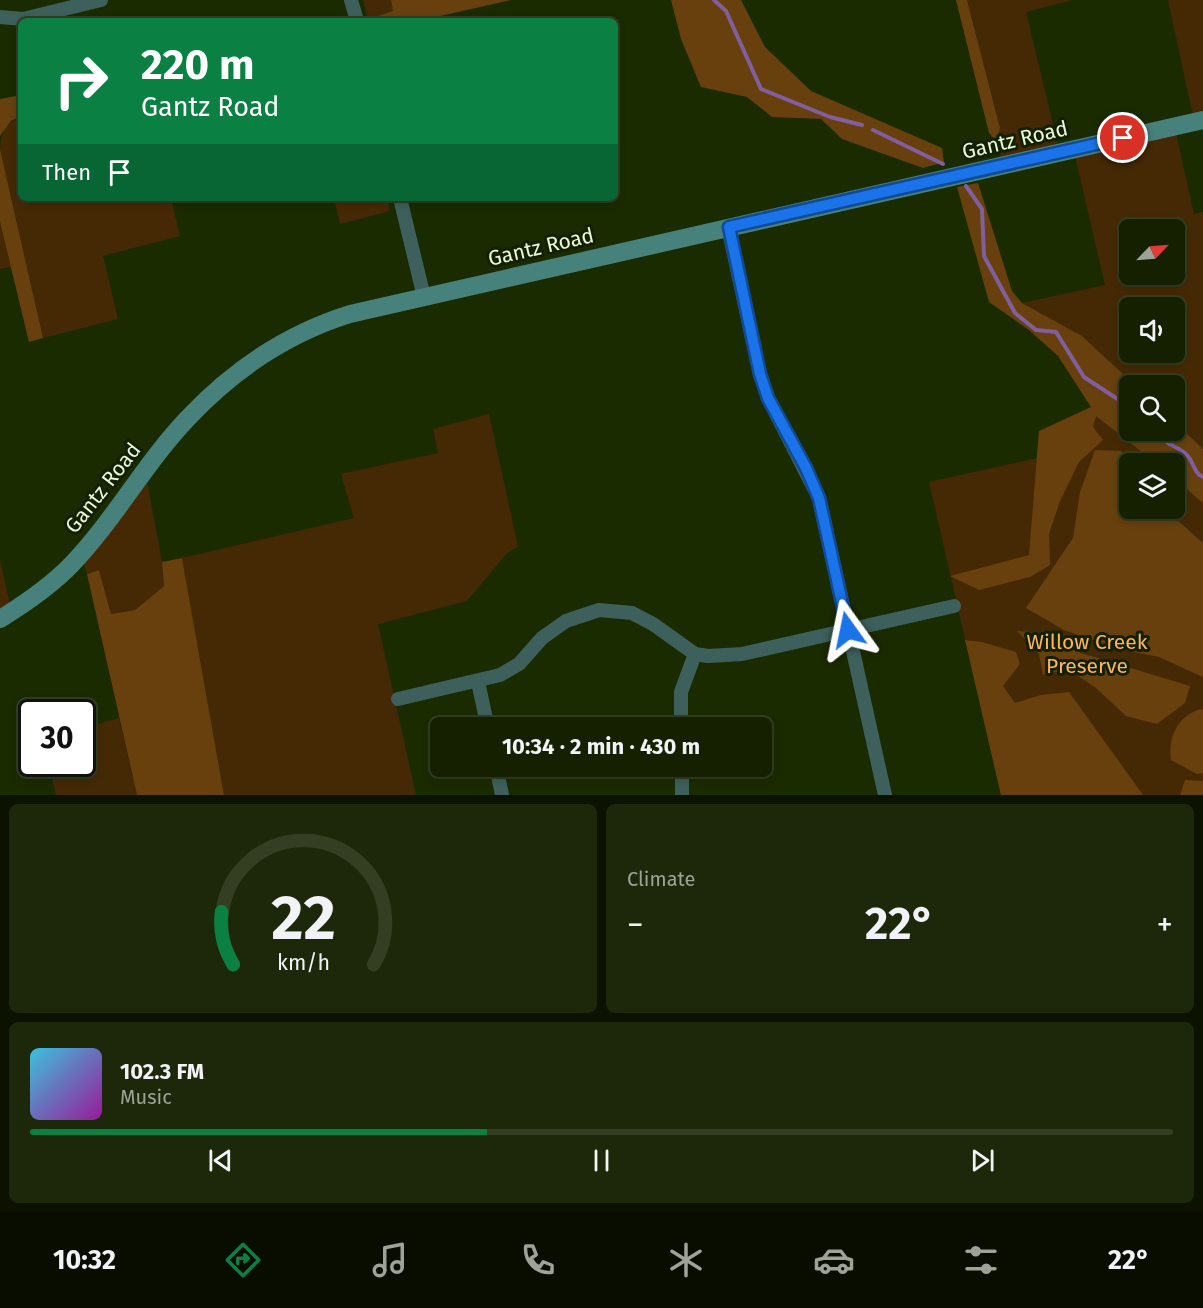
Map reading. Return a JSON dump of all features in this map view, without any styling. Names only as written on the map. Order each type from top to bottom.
[{"type":"main road","name":"Gantz Road","points":[[0,619],[39,593],[72,563],[186,419],[219,387],[260,354],[284,340],[329,321],[424,297],[1203,120]]},
{"type":"street","points":[[27,18],[101,0]]},
{"type":"street","points":[[351,0],[356,18]]},
{"type":"street","points":[[0,17],[18,19]]},
{"type":"street","points":[[401,201],[424,297]]},
{"type":"street","points":[[729,227],[760,374],[768,398],[806,468],[819,498],[885,795]]},
{"type":"street","points":[[398,699],[500,675],[519,664],[542,638],[566,621],[599,610],[632,613],[653,624],[695,654],[708,656],[742,654],[954,606]]},
{"type":"street","points":[[681,717],[681,692],[695,654]]},
{"type":"street","points":[[478,682],[486,717]]},
{"type":"street","points":[[498,777],[502,795]]},
{"type":"street","points":[[682,777],[682,795]]},
{"type":"green space","points":[[363,0],[391,0],[393,11],[368,18]]},
{"type":"green space","points":[[967,0],[1072,0],[1026,12],[1058,145],[1001,159],[996,141],[1000,128]]},
{"type":"green space","points":[[1168,0],[1203,0],[1203,113],[1193,116]]},
{"type":"green space","points":[[18,118],[18,201],[172,201],[180,236],[103,256],[118,319],[43,338],[0,149],[1,138],[12,122]]},
{"type":"green space","points":[[1176,133],[1194,214],[1203,212],[1203,449],[1185,432],[1185,375],[1124,375],[1082,336],[1022,303],[1105,285],[1075,156]]},
{"type":"green space","points":[[335,201],[388,201],[390,211],[340,224]]},
{"type":"green space","points":[[0,222],[11,267],[0,269]]},
{"type":"green space","name":"Willow Creek Preserve","points":[[1119,395],[1119,441],[1159,441],[1203,458],[1203,795],[1001,795],[929,482],[1037,458],[1039,431]]},
{"type":"green space","points":[[489,414],[518,547],[508,552],[467,601],[378,624],[416,795],[224,795],[182,558],[354,518],[341,474],[438,453],[433,429]]},
{"type":"green space","points":[[147,481],[162,562],[164,586],[135,610],[111,614],[99,570],[87,574],[83,561]]},
{"type":"green space","points":[[0,560],[10,604],[0,610]]},
{"type":"green space","points":[[119,718],[137,795],[56,795],[52,777],[96,777],[96,724]]},
{"type":"shaded area","points":[[391,0],[511,0],[431,18],[371,18],[393,11]]},
{"type":"shaded area","points":[[671,0],[741,0],[765,47],[811,91],[942,148],[944,162],[923,168],[842,139],[821,119],[772,117],[747,97],[701,87],[681,39]]},
{"type":"shaded area","points":[[956,0],[967,0],[1000,128],[996,141],[989,133]]},
{"type":"shaded area","points":[[18,96],[18,118],[11,121],[0,136],[0,99]]},
{"type":"shaded area","points":[[0,149],[43,338],[29,342],[0,222]]},
{"type":"shaded area","points":[[978,183],[1012,291],[1022,303],[1082,336],[1124,375],[1119,375],[1119,434],[1096,416],[1093,427],[1103,440],[1079,462],[1060,501],[1049,534],[1050,565],[1030,577],[979,590],[950,576],[1029,555],[1039,431],[1091,407],[1058,356],[1029,330],[989,302],[957,187]]},
{"type":"shaded area","points":[[1185,432],[1203,449],[1203,503],[1185,488],[1185,453],[1143,453],[1128,441],[1185,441]]},
{"type":"shaded area","points":[[1095,450],[1121,451],[1122,453],[1119,453],[1119,519],[1176,519],[1203,543],[1203,677],[1159,657],[1119,649],[1064,630],[1026,608],[1073,538],[1080,492]]},
{"type":"shaded area","points":[[182,558],[224,795],[137,795],[87,574],[99,570],[111,614],[135,610],[164,586],[162,562]]},
{"type":"shaded area","points":[[1017,631],[1041,633],[1081,653],[1190,686],[1185,703],[1157,724],[1126,716],[1096,688],[1068,669],[1043,675],[1039,654]]},
{"type":"shaded area","points":[[965,640],[982,642],[1016,652],[1020,664],[1003,686],[1015,703],[1041,695],[1069,692],[1143,795],[1001,795]]},
{"type":"shaded area","points":[[1201,709],[1203,710],[1203,773],[1197,774],[1171,760],[1170,751],[1173,736],[1180,722]]},
{"type":"shaded area","points":[[1185,780],[1203,781],[1203,795],[1180,795]]},
{"type":"waterway","points":[[714,0],[726,11],[761,89],[830,117],[862,125]]},
{"type":"waterway","points":[[873,130],[943,164]]},
{"type":"waterway","points":[[966,186],[982,209],[984,256],[1015,313],[1036,330],[1056,332],[1084,377],[1119,400]]},
{"type":"waterway","points":[[1165,441],[1186,454],[1197,473],[1203,477]]},
{"type":"route","points":[[848,630],[819,498],[806,468],[768,398],[760,374],[729,227],[1123,138]]}]
